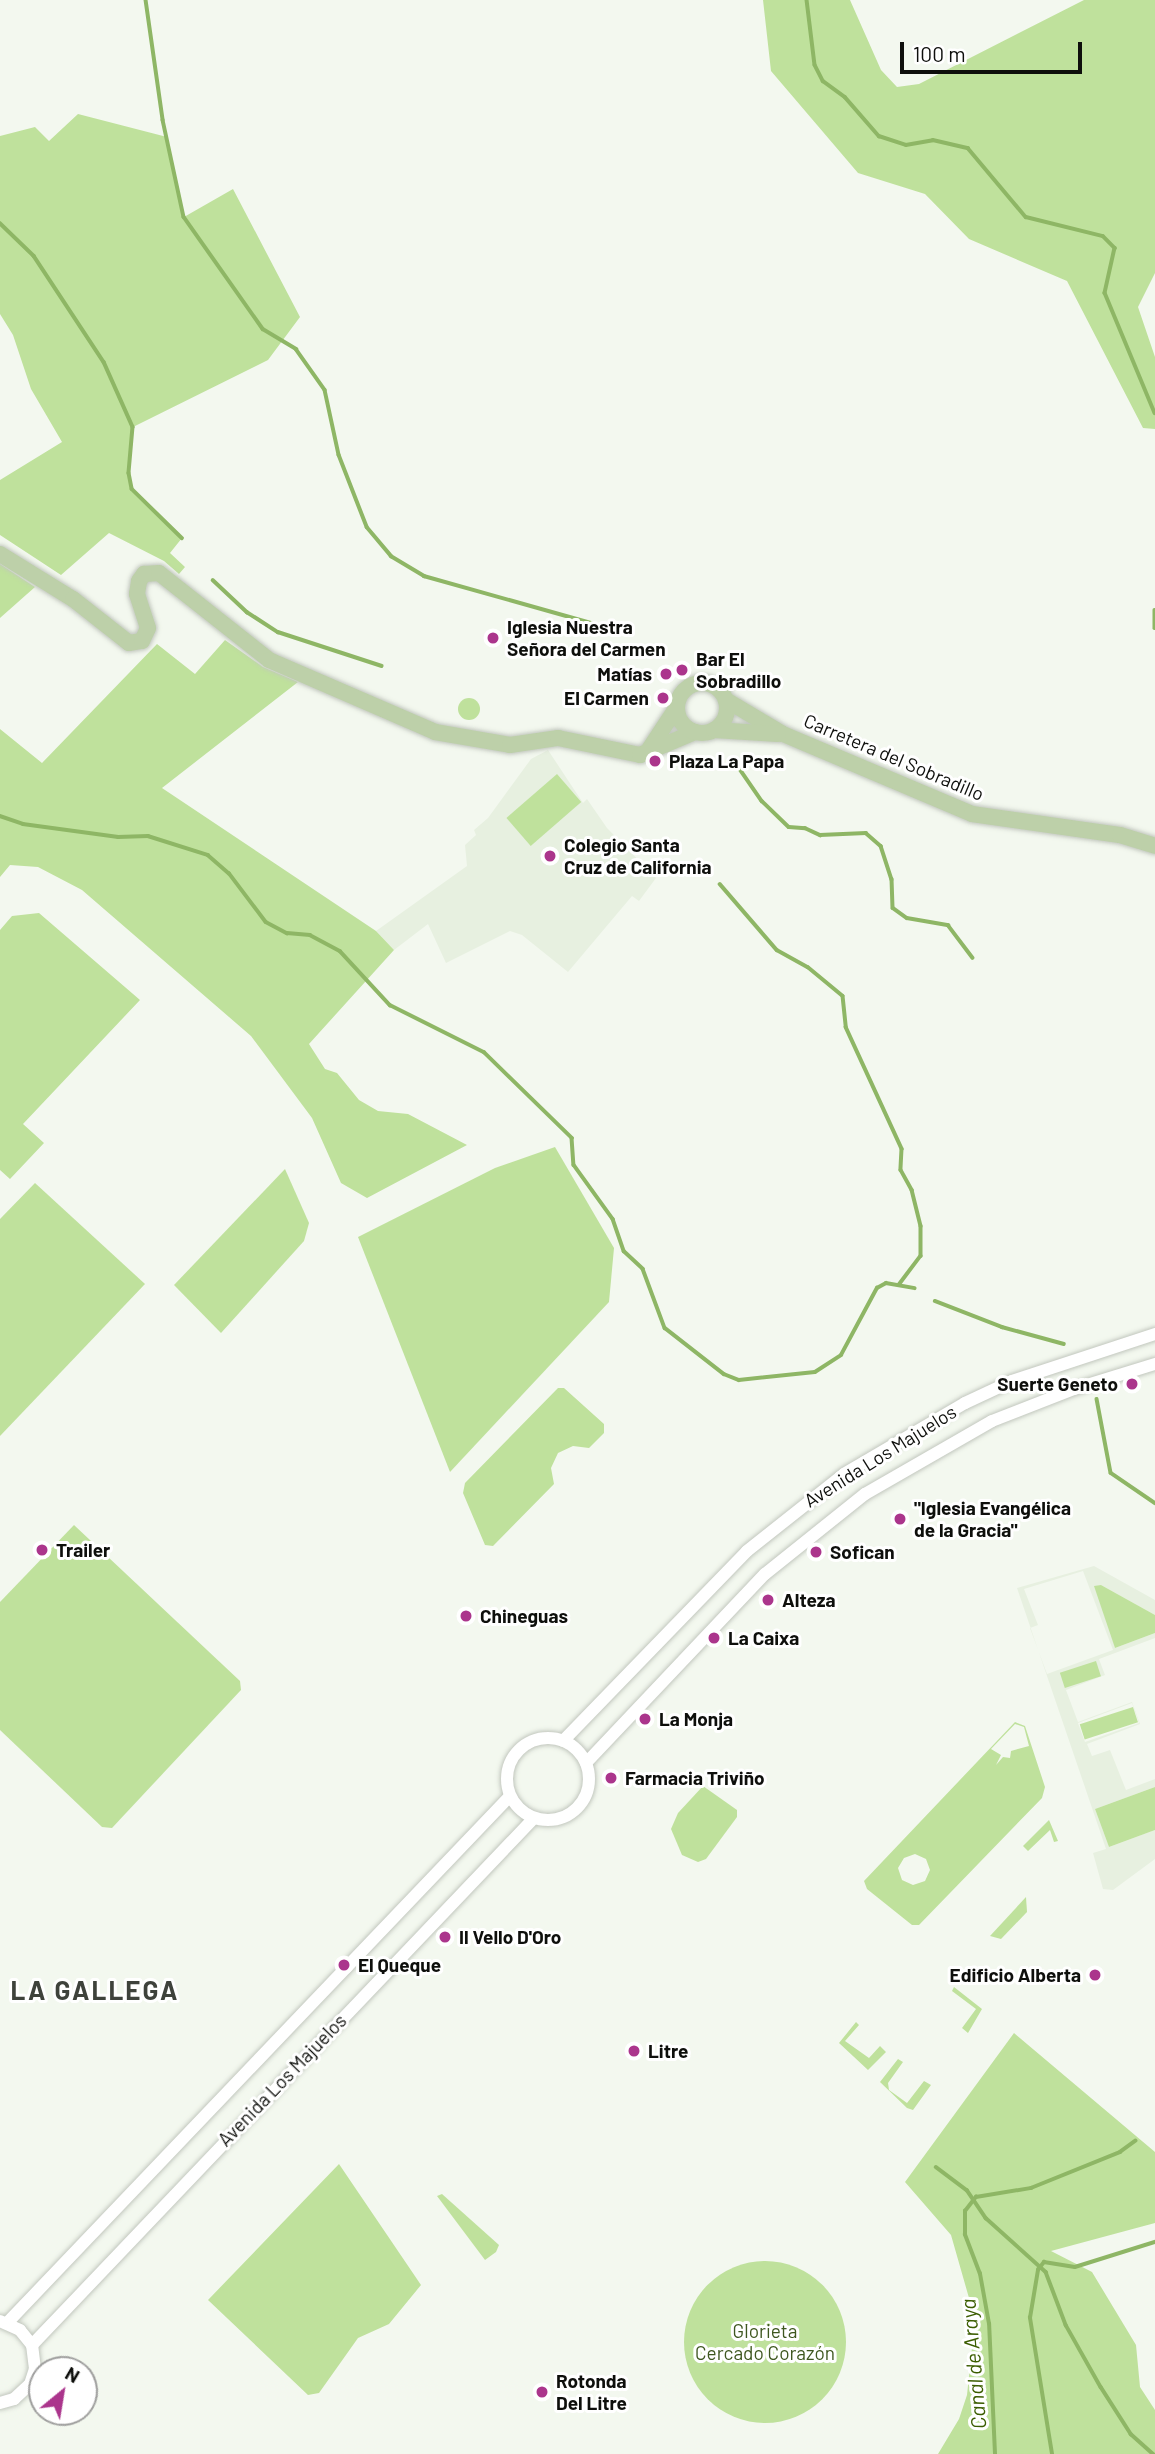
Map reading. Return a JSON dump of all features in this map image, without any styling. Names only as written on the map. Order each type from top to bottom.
[{"type":"main road","points":[[0,554],[73,599],[120,641],[136,643],[146,635],[148,621],[137,587],[144,574],[159,573],[269,660],[409,723],[492,744],[558,738],[628,754],[647,752],[695,732],[714,730],[726,716],[726,700],[715,687],[697,684],[681,695],[663,735],[647,752]]},
{"type":"main road","name":"Carretera del Sobradillo","points":[[726,700],[783,734],[972,814],[1107,833],[1155,846]]},
{"type":"main road","points":[[677,707],[683,724],[695,732]]},
{"type":"main road","name":"Carretera del Sobradillo","points":[[714,730],[783,734]]},
{"type":"street","name":"Avenida Los Majuelos","points":[[563,1741],[747,1551],[844,1474],[965,1403],[1012,1381],[1155,1334]]},
{"type":"street","name":"Avenida Los Majuelos","points":[[586,1763],[765,1574],[865,1494],[992,1421],[1074,1389],[1155,1364]]},
{"type":"street","points":[[533,1741],[563,1741],[586,1763],[587,1791],[579,1806],[562,1818],[534,1818],[510,1796],[509,1768],[518,1751],[533,1741]]},
{"type":"street","name":"Avenida Los Majuelos","points":[[4,2322],[510,1796]]},
{"type":"street","name":"Avenida Los Majuelos","points":[[32,2345],[534,1818]]},
{"type":"street","points":[[0,2403],[15,2399],[30,2384],[35,2369],[32,2345],[4,2322]]},
{"type":"shaded area","name":"Colegio Santa Cruz de California","points":[[548,750],[583,803],[587,799],[607,828],[656,878],[639,901],[632,896],[568,972],[522,935],[510,931],[446,963],[428,924],[394,950],[376,931],[467,866],[465,845],[476,835],[474,830],[488,818],[531,759]]},
{"type":"shaded area","points":[[1094,1566],[1155,1600],[1155,1615],[1101,1585],[1115,1648],[1155,1633],[1155,1638],[1099,1659],[1105,1675],[1066,1690],[1078,1722],[1132,1702],[1140,1724],[1087,1744],[1092,1756],[1110,1750],[1126,1790],[1155,1779],[1155,1787],[1095,1809],[1109,1847],[1155,1830],[1155,1859],[1113,1890],[1103,1889],[1093,1853],[1106,1849],[1038,1650],[1047,1674],[1113,1650],[1083,1571],[1024,1589],[1038,1625],[1031,1628],[1017,1588]],"holes":[[[1132,1703],[1139,1723],[1085,1742],[1078,1723]]]},
{"type":"green space","points":[[763,0],[850,0],[881,70],[897,87],[919,84],[1084,0],[1155,0],[1155,273],[1138,307],[1155,357],[1155,429],[1143,428],[1067,281],[969,239],[925,194],[858,173],[771,71]]},
{"type":"green space","points":[[78,114],[167,137],[184,217],[233,189],[300,317],[268,360],[133,427],[129,473],[132,489],[182,538],[170,553],[185,567],[179,574],[164,561],[109,533],[61,575],[0,535],[0,480],[62,442],[31,389],[13,335],[0,314],[0,136],[35,127],[49,141]]},
{"type":"green space","points":[[0,564],[35,587],[0,618]]},
{"type":"green space","points":[[225,640],[263,667],[298,682],[162,788],[376,931],[394,950],[309,1044],[325,1069],[337,1073],[359,1100],[378,1111],[408,1114],[467,1145],[367,1198],[341,1183],[312,1118],[251,1036],[82,890],[38,867],[10,865],[0,877],[0,729],[42,763],[157,644],[195,674]]},
{"type":"green space","points":[[469,698],[477,701],[480,709],[477,717],[469,720],[461,717],[458,709],[461,701]]},
{"type":"green space","points":[[557,774],[581,802],[531,846],[506,818]]},
{"type":"green space","points":[[39,913],[140,1000],[23,1124],[44,1143],[10,1179],[0,1170],[0,930],[12,916]]},
{"type":"green space","points":[[555,1147],[614,1248],[609,1302],[450,1472],[358,1237],[495,1168]]},
{"type":"green space","points":[[285,1169],[309,1223],[304,1241],[221,1333],[174,1285]]},
{"type":"green space","points":[[35,1183],[145,1284],[0,1436],[0,1219]]},
{"type":"green space","points":[[558,1388],[564,1388],[604,1424],[604,1433],[589,1448],[573,1446],[558,1453],[551,1468],[554,1484],[493,1546],[485,1545],[463,1493],[465,1483]]},
{"type":"green space","points":[[74,1525],[240,1681],[241,1690],[112,1828],[102,1827],[0,1730],[0,1602]]},
{"type":"green space","points":[[1101,1585],[1155,1615],[1155,1633],[1115,1648],[1094,1586]]},
{"type":"green space","points":[[1096,1661],[1101,1676],[1065,1688],[1060,1673]]},
{"type":"green space","points":[[1133,1707],[1138,1722],[1085,1740],[1080,1724]]},
{"type":"green space","points":[[1015,1722],[1025,1726],[1045,1787],[1042,1798],[919,1925],[912,1925],[867,1889],[864,1881]],"holes":[[[1015,1724],[1024,1727],[1029,1746],[1011,1751],[1010,1758],[1003,1757],[996,1765],[1001,1755],[991,1749]],[[915,1854],[926,1859],[930,1870],[925,1881],[913,1885],[902,1880],[898,1868],[904,1858]]]},
{"type":"green space","points":[[703,1786],[737,1810],[737,1817],[706,1859],[698,1862],[682,1855],[671,1829],[678,1813]]},
{"type":"green space","points":[[1155,1787],[1155,1830],[1109,1847],[1095,1809]]},
{"type":"green space","points":[[1049,1820],[1058,1841],[1054,1842],[1050,1830],[1028,1851],[1023,1846]]},
{"type":"green space","points":[[1026,1897],[1027,1912],[1001,1939],[990,1936]]},
{"type":"green space","points":[[954,1987],[982,2009],[968,2033],[962,2028],[976,2009],[952,1991]]},
{"type":"green space","points":[[856,2022],[859,2025],[845,2041],[869,2058],[880,2046],[886,2052],[868,2070],[839,2043]]},
{"type":"green space","points":[[1014,2033],[1155,2152],[1155,2223],[1051,2251],[1092,2272],[1136,2345],[1140,2387],[1155,2410],[1155,2454],[938,2454],[959,2419],[967,2395],[975,2319],[951,2235],[905,2182]]},
{"type":"green space","points":[[898,2059],[903,2062],[888,2083],[889,2090],[907,2103],[924,2081],[931,2085],[913,2110],[907,2108],[880,2082]]},
{"type":"green space","points":[[339,2164],[421,2285],[389,2324],[358,2338],[319,2393],[308,2395],[208,2300]]},
{"type":"green space","points":[[442,2194],[499,2245],[496,2252],[485,2260],[437,2196]]},
{"type":"green space","name":"Glorieta Cercado Corazón","points":[[765,2261],[796,2267],[823,2284],[840,2311],[846,2342],[840,2373],[823,2400],[796,2417],[765,2423],[734,2417],[707,2400],[690,2373],[684,2342],[690,2311],[707,2284],[734,2267]]},
{"type":"waterway","points":[[146,0],[163,120],[184,217],[263,329],[296,349],[325,390],[339,455],[367,527],[391,556],[424,576],[616,630]]},
{"type":"waterway","points":[[807,0],[815,65],[823,81],[845,97],[879,136],[906,145],[933,140],[968,148],[1026,217],[1103,236],[1115,248],[1105,293],[1155,413]]},
{"type":"waterway","points":[[0,223],[34,256],[104,362],[133,427],[129,473],[132,489],[182,538]]},
{"type":"waterway","points":[[213,580],[247,612],[278,632],[382,666]]},
{"type":"waterway","points":[[1155,610],[1155,628]]},
{"type":"waterway","points":[[733,759],[762,801],[789,827],[805,828],[820,835],[866,833],[881,846],[892,879],[893,908],[907,918],[948,925],[973,958]]},
{"type":"waterway","points":[[0,816],[23,824],[118,837],[148,836],[208,855],[229,873],[266,922],[287,933],[310,935],[340,951],[390,1005],[484,1052],[572,1138],[574,1165],[613,1219],[624,1251],[643,1269],[665,1328],[724,1374],[739,1380],[815,1372],[841,1355],[877,1288],[886,1283],[915,1288]]},
{"type":"waterway","points":[[720,884],[777,950],[808,967],[843,996],[846,1027],[902,1149],[901,1170],[912,1190],[921,1226],[921,1256],[900,1284]]},
{"type":"waterway","points":[[935,1301],[1002,1327],[1064,1344]]},
{"type":"waterway","points":[[1097,1399],[1111,1473],[1155,1503]]},
{"type":"waterway","name":"Canal de Araya","points":[[995,2454],[989,2324],[980,2274],[965,2235],[965,2211],[976,2197],[1031,2188],[1120,2152],[1135,2141]]},
{"type":"waterway","points":[[936,2167],[967,2190],[986,2218],[1046,2272],[1066,2325],[1101,2387],[1131,2434],[1153,2454]]},
{"type":"waterway","points":[[1052,2454],[1030,2318],[1038,2270],[1044,2262],[1075,2267],[1155,2242]]},
{"type":"place","name":"Iglesia Nuestra Señora del Carmen","points":[[493,638]]},
{"type":"place","name":"Bar El Sobradillo","points":[[682,670]]},
{"type":"place","name":"Matías","points":[[666,674]]},
{"type":"place","name":"El Carmen","points":[[663,698]]},
{"type":"place","name":"Plaza La Papa","points":[[655,761]]},
{"type":"place","name":"Colegio Santa Cruz de California","points":[[550,856]]},
{"type":"place","name":"Suerte Geneto","points":[[1132,1384]]},
{"type":"place","name":"\"Iglesia Evangélica de la Gracia\"","points":[[900,1519]]},
{"type":"place","name":"Trailer","points":[[42,1550]]},
{"type":"place","name":"Sofican","points":[[816,1552]]},
{"type":"place","name":"Alteza","points":[[768,1600]]},
{"type":"place","name":"Chineguas","points":[[466,1616]]},
{"type":"place","name":"La Caixa","points":[[714,1638]]},
{"type":"place","name":"La Monja","points":[[645,1719]]},
{"type":"place","name":"Farmacia Triviño","points":[[611,1778]]},
{"type":"place","name":"Il Vello D'Oro","points":[[445,1937]]},
{"type":"place","name":"El Queque","points":[[344,1965]]},
{"type":"place","name":"Edificio Alberta","points":[[1095,1975]]},
{"type":"place","name":"Litre","points":[[634,2051]]},
{"type":"place","name":"Rotonda Del Litre","points":[[542,2392]]},
{"type":"district","name":"LA GALLEGA","points":[[95,1990]]}]
